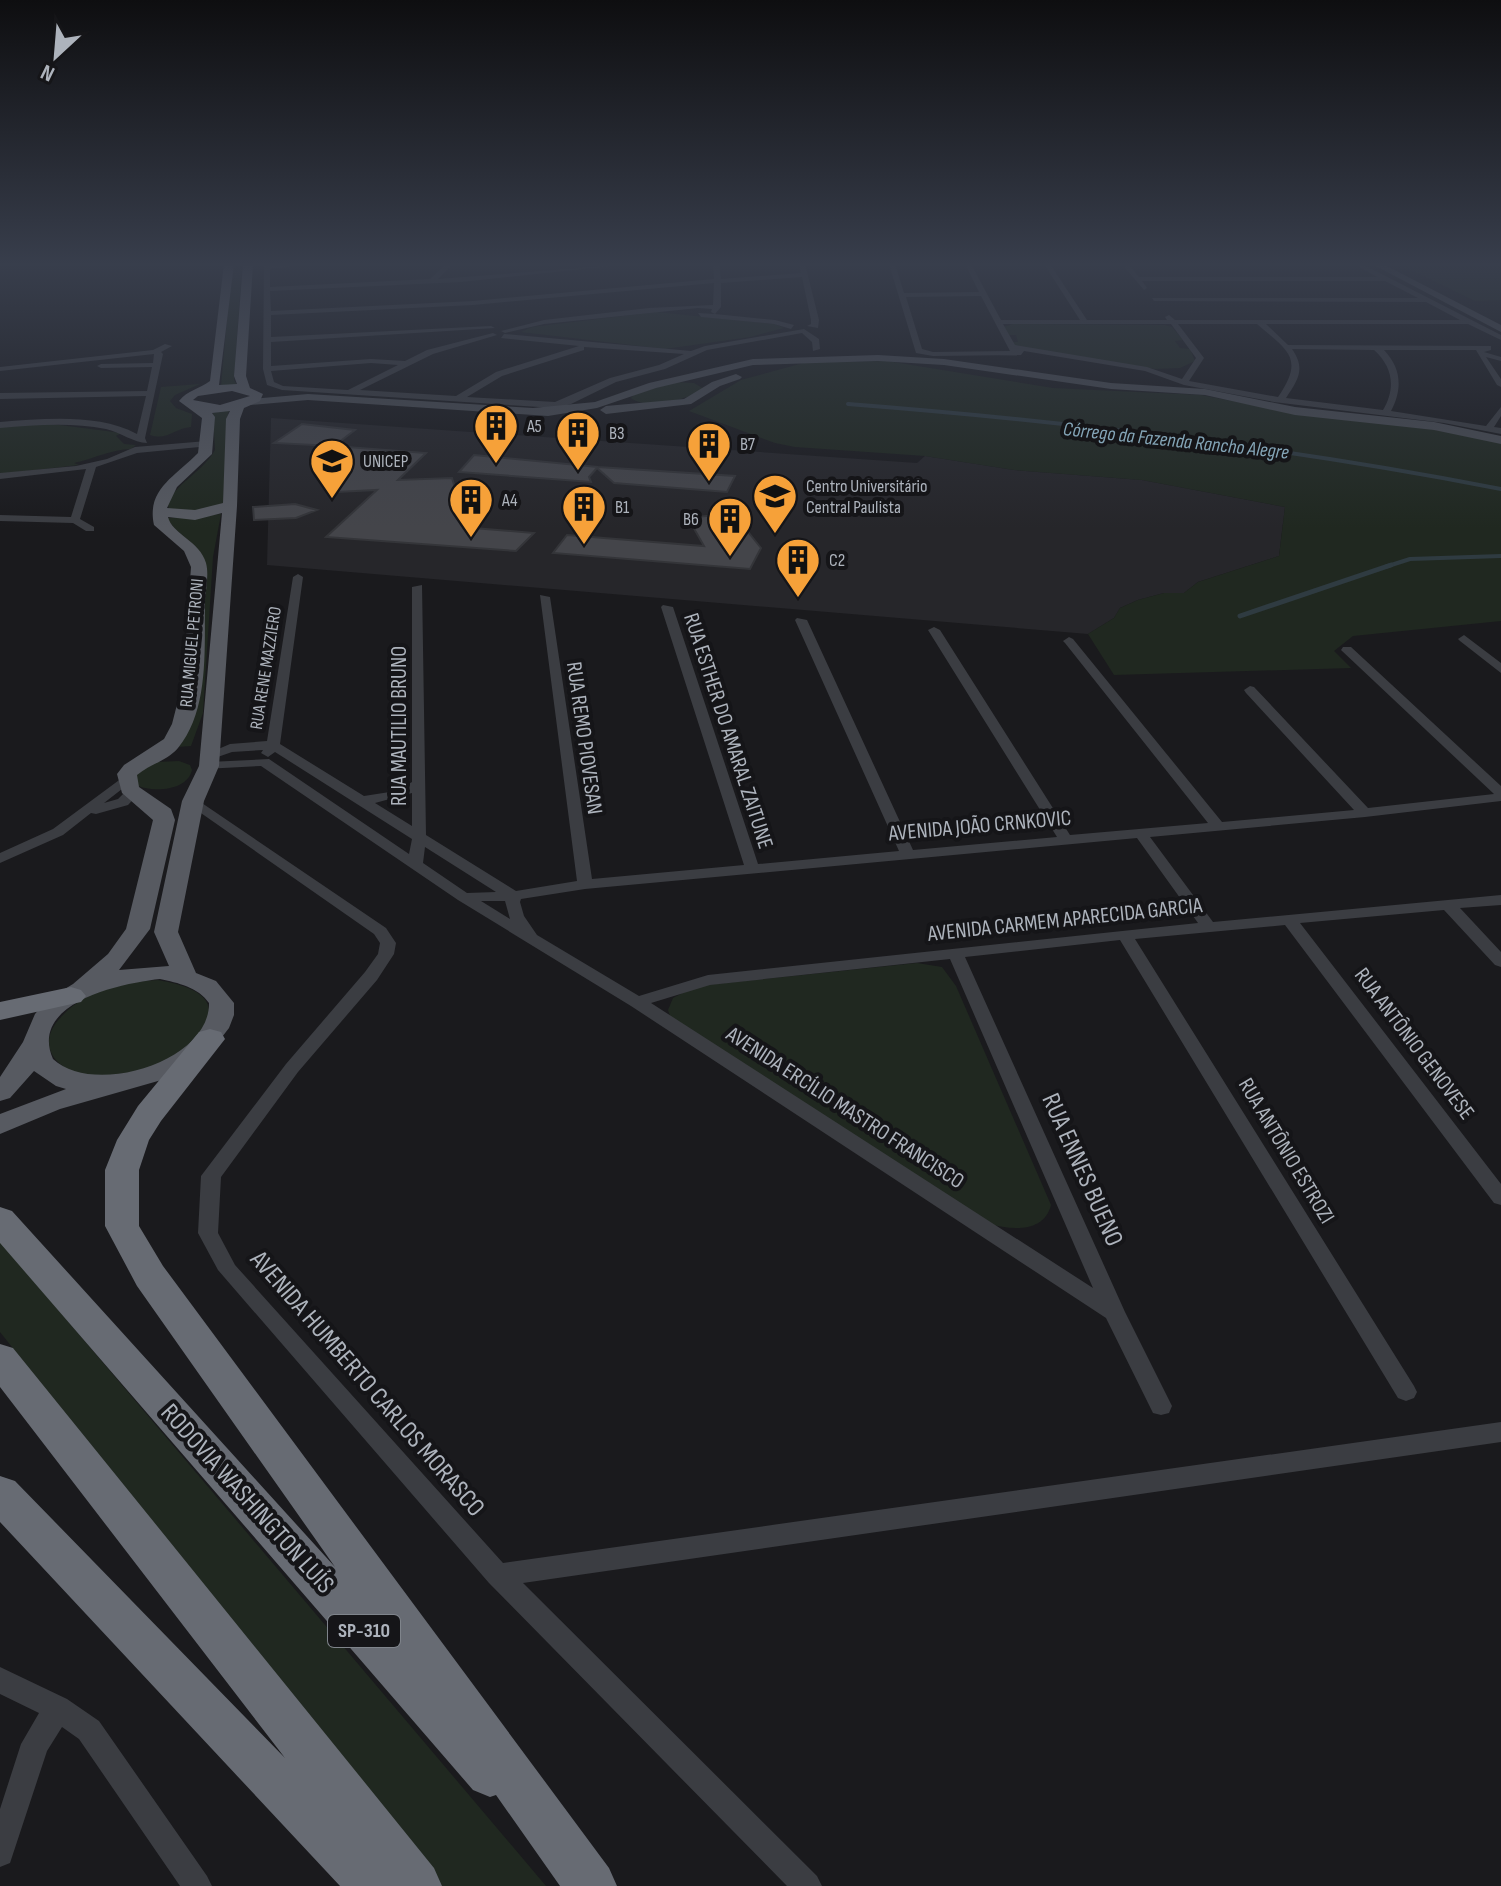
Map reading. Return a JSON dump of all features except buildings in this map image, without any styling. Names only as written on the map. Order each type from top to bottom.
[{"type":"highway","points":[[0,1011],[76,993]]},
{"type":"highway","points":[[210,1039],[149,1114],[133,1140],[122,1170],[122,1226],[150,1276],[590,1886]]},
{"type":"highway","name":"RODOVIA WASHINGTON LUÍS","points":[[0,1220],[590,1886]]},
{"type":"highway","points":[[0,1359],[416,1886]]},
{"type":"highway","points":[[0,1494],[375,1886]]},
{"type":"main road","points":[[219,352],[216,382],[185,401],[209,417],[205,454],[165,489],[160,498],[160,512],[195,515],[230,506]]},
{"type":"main road","name":"RUA MIGUEL PETRONI","points":[[185,975],[166,932],[193,801],[208,776],[230,506],[233,419],[246,396],[240,376],[242,352]]},
{"type":"main road","points":[[205,390],[246,396]]},
{"type":"main road","points":[[198,407],[246,396]]},
{"type":"main road","name":"RUA MIGUEL PETRONI","points":[[137,792],[131,769],[169,746],[186,716],[198,596],[197,558],[189,546],[162,525],[160,512]]},
{"type":"main road","points":[[149,759],[185,752],[209,761]]},
{"type":"main road","points":[[137,792],[169,806],[193,801]]},
{"type":"main road","points":[[0,1092],[18,1075],[35,1044],[39,1027],[52,1011],[117,959],[138,929],[164,820],[163,814],[137,792]]},
{"type":"main road","points":[[0,1125],[50,1103],[169,1069],[210,1039],[219,1023],[221,1007],[216,993],[185,975],[160,972],[133,974],[76,993]]},
{"type":"main road","points":[[35,1044],[38,1058],[49,1070],[66,1079],[113,1083]]},
{"type":"street","points":[[155,352],[70,364],[0,369],[70,364],[155,365]]},
{"type":"street","points":[[135,450],[143,439],[159,354],[155,352]]},
{"type":"street","points":[[266,352],[270,383],[276,386],[565,404],[613,380],[695,352]]},
{"type":"street","points":[[350,392],[404,363],[435,352]]},
{"type":"street","points":[[458,399],[485,381],[514,368],[568,352]]},
{"type":"street","points":[[648,352],[676,360]]},
{"type":"street","points":[[246,396],[576,413],[651,408],[687,402],[736,377],[773,364],[786,352]]},
{"type":"street","points":[[846,352],[859,358],[1155,389]]},
{"type":"street","points":[[1030,352],[1147,369],[1179,370],[1196,366]]},
{"type":"street","points":[[1184,383],[1200,362],[1196,352]]},
{"type":"street","points":[[1281,400],[1297,371],[1295,359],[1290,352]]},
{"type":"street","points":[[1381,352],[1388,358],[1397,379],[1393,401],[1385,413]]},
{"type":"street","points":[[1483,352],[1480,357],[1501,385]]},
{"type":"street","points":[[1492,370],[1493,362],[1501,359]]},
{"type":"street","points":[[267,369],[371,361],[404,363]]},
{"type":"street","points":[[533,411],[578,409],[679,379],[773,364]]},
{"type":"street","points":[[1147,369],[1184,383],[1281,400],[1501,431]]},
{"type":"street","points":[[1011,376],[1055,386],[1205,392],[1295,411],[1434,426],[1501,440]]},
{"type":"street","points":[[679,379],[703,384],[708,390]]},
{"type":"street","points":[[1055,386],[1069,380]]},
{"type":"street","points":[[0,396],[150,393]]},
{"type":"street","points":[[627,395],[629,402],[651,408]]},
{"type":"street","points":[[1489,428],[1501,410]]},
{"type":"street","points":[[110,428],[147,418]]},
{"type":"street","points":[[0,425],[66,423],[110,428],[143,439],[208,440]]},
{"type":"street","points":[[0,476],[92,466],[135,450],[208,440]]},
{"type":"street","points":[[75,520],[92,466]]},
{"type":"street","points":[[0,518],[75,520],[90,529]]},
{"type":"street","name":"RUA RENE MAZZIERO","points":[[264,762],[273,745],[298,577]]},
{"type":"street","name":"RUA MAUTILIO BRUNO","points":[[415,864],[419,839],[420,783],[418,587]]},
{"type":"street","name":"RUA REMO PIOVESAN","points":[[544,597],[585,884]]},
{"type":"street","name":"RUA ESTHER DO AMARAL ZAITUNE","points":[[667,607],[752,868]]},
{"type":"street","points":[[801,620],[908,854]]},
{"type":"street","points":[[934,630],[1066,840]]},
{"type":"street","points":[[1464,639],[1501,669]]},
{"type":"street","points":[[1069,641],[1218,826]]},
{"type":"street","points":[[1347,650],[1501,795]]},
{"type":"street","points":[[1250,690],[1365,813]]},
{"type":"street","points":[[209,761],[230,748],[273,745],[513,896]]},
{"type":"street","points":[[209,761],[264,762]]},
{"type":"street","name":"AVENIDA ERCÍLIO MASTRO FRANCISCO","points":[[264,762],[463,897],[637,1002],[1114,1312]]},
{"type":"street","points":[[361,801],[400,794],[420,783]]},
{"type":"street","points":[[0,859],[35,845],[83,814],[123,802],[137,792]]},
{"type":"street","name":"AVENIDA JOÃO CRNKOVIC","points":[[463,897],[513,896],[585,884],[1365,813],[1501,795]]},
{"type":"street","name":"AVENIDA HUMBERTO CARLOS MORASCO","points":[[193,801],[380,931],[388,943],[386,954],[371,976],[292,1068],[211,1176],[208,1233],[228,1270],[498,1575],[807,1886]]},
{"type":"street","points":[[1141,834],[1208,926]]},
{"type":"street","name":"AVENIDA ERCÍLIO MASTRO FRANCISCO","points":[[513,896],[512,906],[521,924],[546,949]]},
{"type":"street","name":"AVENIDA CARMEM APARECIDA GARCIA","points":[[637,1002],[708,980],[1208,926],[1501,900]]},
{"type":"street","points":[[1447,904],[1501,962]]},
{"type":"street","name":"RUA ANTÔNIO GENOVESE","points":[[1289,920],[1501,1198]]},
{"type":"street","name":"RUA ANTÔNIO ESTROZI","points":[[1125,935],[1406,1392]]},
{"type":"street","name":"RUA ENNES BUENO","points":[[956,954],[1114,1312],[1161,1406]]},
{"type":"street","points":[[498,1575],[1501,1432]]},
{"type":"street","points":[[0,1680],[58,1708],[89,1730],[197,1886]]},
{"type":"street","points":[[0,1853],[35,1744],[58,1708]]},
{"type":"shaded area","points":[[224,352],[236,352],[234,380],[237,385],[221,386]]},
{"type":"shaded area","points":[[1051,352],[1191,352],[1195,361],[1180,368],[1155,369]]},
{"type":"shaded area","points":[[887,361],[1053,388],[1201,395],[1294,413],[1430,429],[1501,443],[1501,621],[1353,636],[1334,651],[1351,668],[1114,675],[1088,634],[1114,618],[1120,608],[1138,600],[1164,593],[1184,593],[1198,582],[1279,556],[1285,507],[1142,480],[1014,470],[925,456],[795,447],[775,443],[689,411],[741,380],[807,362]]},
{"type":"shaded area","points":[[676,382],[694,383],[704,389],[678,400],[657,404],[631,398],[634,394]]},
{"type":"shaded area","points":[[200,384],[175,395],[170,401],[176,408],[192,414],[191,427],[161,436],[150,435],[161,387]]},
{"type":"shaded area","points":[[231,409],[228,413],[223,503],[200,511],[169,509],[167,502],[172,495],[215,450],[213,413]]},
{"type":"shaded area","name":"Centro Universitário Central Paulista","points":[[271,418],[917,463],[925,456],[1014,470],[1142,480],[1285,507],[1279,556],[1198,582],[1184,593],[1164,593],[1138,600],[1120,608],[1114,618],[1088,634],[267,565]]},
{"type":"shaded area","points":[[52,424],[121,433],[116,436],[124,444],[136,445],[131,449],[74,463],[79,465],[0,474],[0,426]]},
{"type":"shaded area","points":[[221,514],[213,557],[203,713],[191,746],[177,747],[202,555],[167,518]]},
{"type":"shaded area","points":[[179,761],[190,765],[192,770],[183,783],[167,789],[149,789],[134,784],[135,773],[157,762]]},
{"type":"shaded area","points":[[917,963],[942,967],[956,986],[1051,1205],[1042,1221],[1034,1225],[1007,1228],[989,1224],[671,1019],[668,1010],[673,998],[696,986]]},
{"type":"shaded area","points":[[158,980],[193,990],[207,1002],[207,1022],[189,1050],[160,1066],[103,1076],[76,1073],[56,1059],[50,1050],[49,1039],[53,1028],[73,1006],[107,988]]},
{"type":"shaded area","points":[[0,1241],[546,1886],[439,1886],[0,1332]]},
{"type":"waterway","name":"Córrego da Fazenda Rancho Alegre","points":[[848,404],[1176,437],[1339,460],[1501,489]]},
{"type":"waterway","points":[[1386,567],[1410,559],[1501,556]]},
{"type":"waterway","points":[[1386,567],[1391,565]]},
{"type":"waterway","points":[[1240,616],[1386,567]]},
{"type":"place","name":"A5","points":[[496,465]]},
{"type":"place","name":"B3","points":[[578,472]]},
{"type":"place","name":"B7","points":[[709,483]]},
{"type":"place","name":"UNICEP","points":[[332,500]]},
{"type":"place","name":"Centro Universitário Central Paulista","points":[[775,535]]},
{"type":"place","name":"A4","points":[[471,539]]},
{"type":"place","name":"B1","points":[[584,546]]},
{"type":"place","name":"B6","points":[[730,558]]},
{"type":"place","name":"C2","points":[[798,599]]}]
